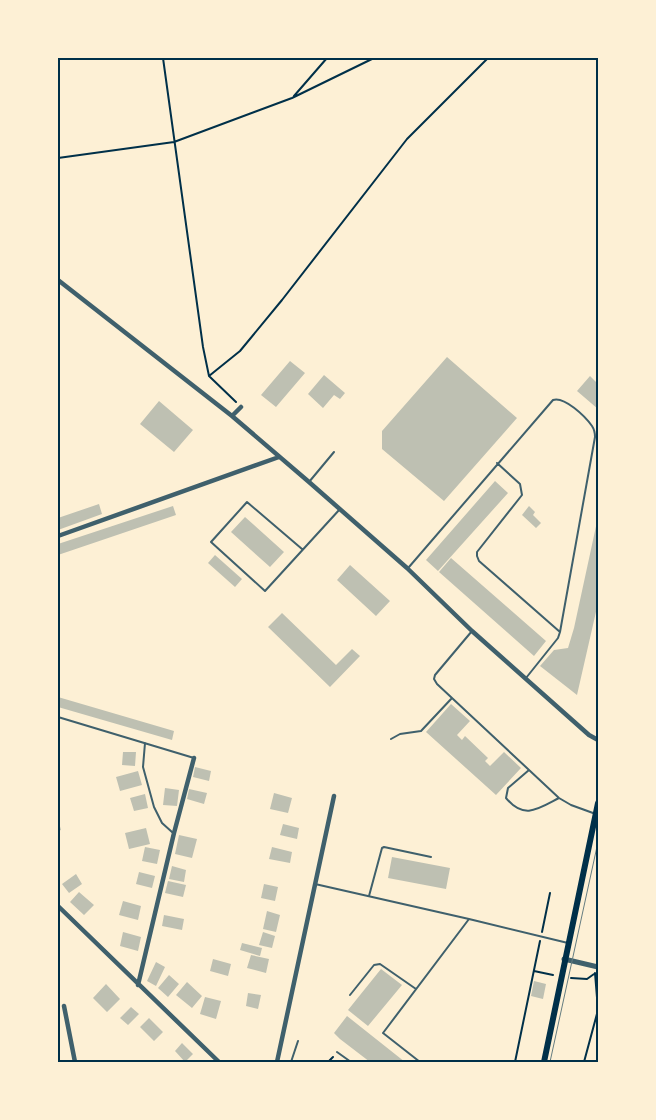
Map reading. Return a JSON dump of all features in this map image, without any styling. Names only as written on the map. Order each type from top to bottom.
[{"type":"main road","points":[[544,1062],[598,803]]},
{"type":"street","points":[[58,280],[232,416],[407,568],[472,631],[589,735],[598,740]]},
{"type":"street","points":[[232,416],[241,407]]},
{"type":"street","points":[[58,536],[279,457]]},
{"type":"street","points":[[138,985],[194,758]]},
{"type":"street","points":[[277,1062],[334,796]]},
{"type":"street","points":[[58,906],[219,1062]]},
{"type":"street","points":[[564,959],[598,967]]},
{"type":"street","points":[[64,1006],[75,1062]]},
{"type":"lane","points":[[407,568],[553,400],[558,398],[566,401],[592,425],[595,437],[560,632],[558,638],[526,679]]},
{"type":"lane","points":[[309,482],[334,452]]},
{"type":"lane","points":[[497,463],[520,484],[522,495],[477,552],[477,556],[479,561],[560,632]]},
{"type":"lane","points":[[302,549],[247,502],[211,542],[265,591],[340,509]]},
{"type":"lane","points":[[472,631],[435,675],[434,679],[437,684],[559,798],[596,814]]},
{"type":"lane","points":[[391,740],[400,734],[421,731],[452,698]]},
{"type":"lane","points":[[58,717],[194,758]]},
{"type":"lane","points":[[145,743],[143,767],[154,807],[162,823],[174,833]]},
{"type":"lane","points":[[528,770],[508,788],[506,798],[512,806],[522,811],[535,811],[559,798]]},
{"type":"lane","points":[[369,896],[382,848],[431,857]]},
{"type":"lane","points":[[315,884],[469,918],[568,944]]},
{"type":"lane","points":[[420,1062],[383,1033],[469,918]]},
{"type":"lane","points":[[350,995],[374,965],[380,964],[416,989]]},
{"type":"lane","points":[[291,1062],[298,1041]]},
{"type":"lane","points":[[337,1052],[351,1062]]},
{"type":"path","points":[[163,58],[203,347],[209,376],[241,407]]},
{"type":"path","points":[[292,98],[327,58]]},
{"type":"path","points":[[58,158],[174,142],[292,98],[374,58]]},
{"type":"path","points":[[209,376],[240,351],[407,139],[488,58]]},
{"type":"path","points":[[515,1062],[550,892]]},
{"type":"path","points":[[584,1062],[598,1010],[595,973]]},
{"type":"building","points":[[447,357],[517,418],[444,501],[382,449],[382,431]]},
{"type":"building","points":[[290,361],[305,373],[276,407],[261,395]]},
{"type":"building","points":[[324,375],[345,393],[340,399],[334,395],[323,408],[308,394]]},
{"type":"building","points":[[590,376],[598,384],[598,409],[577,391]]},
{"type":"building","points":[[159,401],[193,430],[174,452],[140,424]]},
{"type":"building","points":[[495,481],[508,493],[438,571],[426,560]]},
{"type":"building","points":[[99,504],[102,514],[58,530],[58,518]]},
{"type":"building","points":[[173,506],[176,515],[58,555],[58,544]]},
{"type":"building","points":[[529,506],[535,512],[533,515],[541,523],[536,528],[522,515]]},
{"type":"building","points":[[245,517],[284,552],[270,567],[231,532]]},
{"type":"building","points":[[598,517],[598,603],[577,695],[540,666],[554,650],[568,648]]},
{"type":"building","points":[[215,555],[242,579],[235,587],[208,563]]},
{"type":"building","points":[[451,558],[546,641],[534,656],[439,572]]},
{"type":"building","points":[[350,565],[390,601],[376,616],[337,580]]},
{"type":"building","points":[[282,613],[336,665],[352,649],[360,656],[330,687],[268,627]]},
{"type":"building","points":[[58,697],[174,731],[172,740],[58,707]]},
{"type":"building","points":[[451,704],[470,721],[457,735],[462,740],[465,736],[488,758],[485,761],[490,766],[504,752],[521,768],[496,795],[426,732]]},
{"type":"building","points":[[123,752],[136,752],[135,766],[122,765]]},
{"type":"building","points":[[195,767],[211,771],[209,781],[193,777]]},
{"type":"building","points":[[138,771],[142,785],[120,791],[116,777]]},
{"type":"building","points":[[165,788],[179,790],[177,806],[163,805]]},
{"type":"building","points":[[189,789],[207,793],[204,804],[187,799]]},
{"type":"building","points":[[274,793],[292,798],[288,813],[270,809]]},
{"type":"building","points":[[145,794],[148,808],[134,811],[130,798]]},
{"type":"building","points":[[58,819],[61,830],[58,831]]},
{"type":"building","points":[[283,824],[299,828],[297,839],[280,835]]},
{"type":"building","points":[[146,828],[150,844],[129,849],[125,833]]},
{"type":"building","points":[[179,835],[197,839],[192,858],[175,854]]},
{"type":"building","points":[[145,847],[160,850],[157,864],[142,861]]},
{"type":"building","points":[[272,847],[292,852],[290,863],[269,859]]},
{"type":"building","points":[[392,857],[450,868],[446,889],[388,878]]},
{"type":"building","points":[[172,866],[186,870],[184,882],[169,879]]},
{"type":"building","points":[[139,872],[155,876],[152,888],[136,884]]},
{"type":"building","points":[[76,874],[82,884],[69,893],[62,884]]},
{"type":"building","points":[[168,881],[186,885],[183,897],[165,893]]},
{"type":"building","points":[[264,884],[278,887],[275,901],[261,898]]},
{"type":"building","points":[[79,892],[94,905],[84,915],[70,902]]},
{"type":"building","points":[[123,901],[141,906],[138,920],[119,915]]},
{"type":"building","points":[[267,911],[280,915],[276,932],[263,929]]},
{"type":"building","points":[[164,915],[184,919],[182,930],[162,926]]},
{"type":"building","points":[[123,932],[141,937],[138,951],[120,946]]},
{"type":"building","points":[[263,932],[275,936],[272,948],[259,945]]},
{"type":"building","points":[[242,943],[262,948],[260,956],[240,950]]},
{"type":"building","points":[[251,955],[269,959],[266,973],[247,968]]},
{"type":"building","points":[[213,959],[231,964],[228,976],[210,971]]},
{"type":"building","points":[[156,962],[165,967],[156,986],[147,981]]},
{"type":"building","points":[[381,969],[402,985],[368,1026],[348,1010]]},
{"type":"building","points":[[169,975],[179,984],[168,997],[158,988]]},
{"type":"building","points":[[534,981],[546,984],[543,999],[531,996]]},
{"type":"building","points":[[187,982],[202,996],[192,1008],[176,995]]},
{"type":"building","points":[[106,984],[120,999],[107,1012],[93,998]]},
{"type":"building","points":[[248,993],[261,995],[258,1009],[246,1006]]},
{"type":"building","points":[[205,997],[221,1001],[216,1019],[200,1014]]},
{"type":"building","points":[[131,1007],[139,1014],[128,1025],[120,1018]]},
{"type":"building","points":[[347,1016],[405,1062],[370,1062],[340,1039],[334,1033]]},
{"type":"building","points":[[149,1018],[163,1032],[154,1041],[140,1027]]},
{"type":"building","points":[[182,1043],[193,1054],[185,1062],[175,1051]]},
{"type":"tram line","points":[[550,1062],[598,842]]}]
